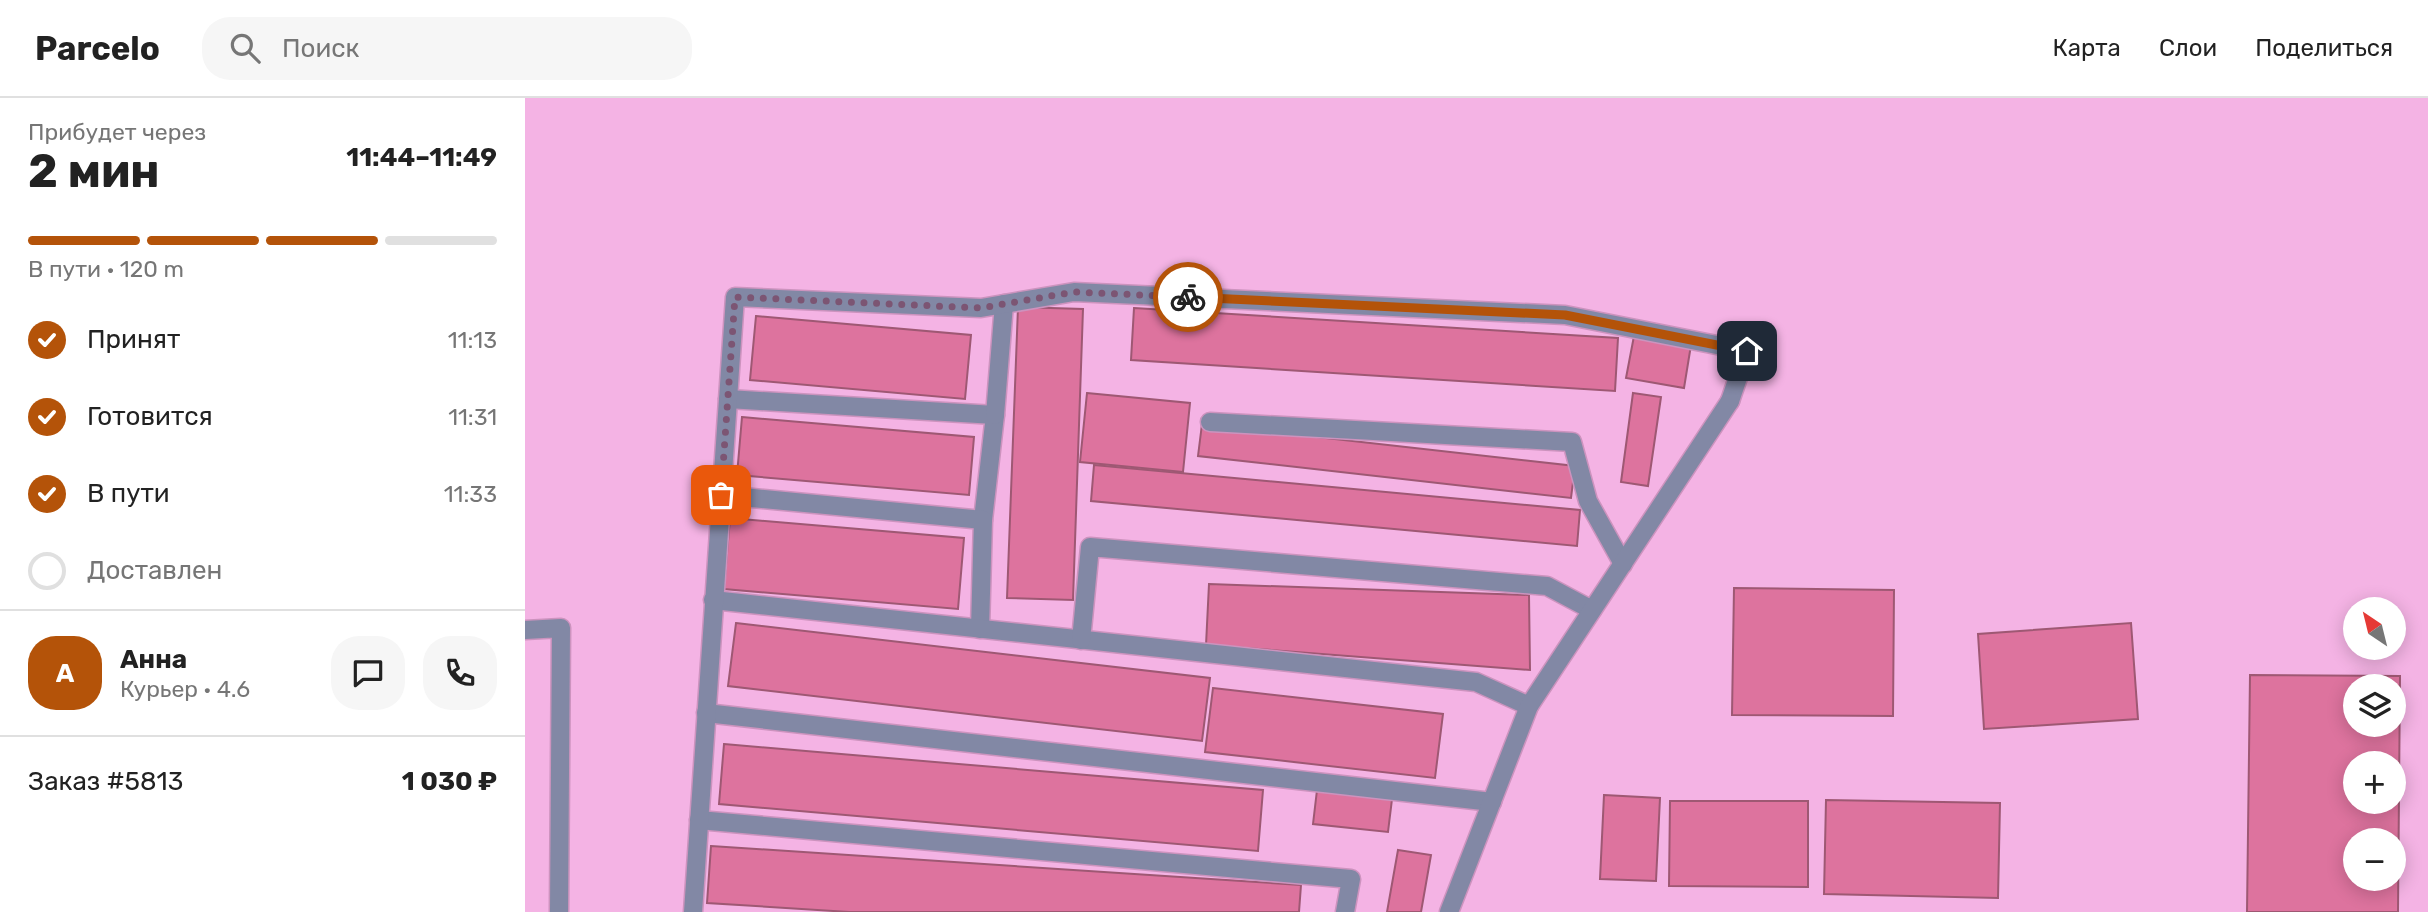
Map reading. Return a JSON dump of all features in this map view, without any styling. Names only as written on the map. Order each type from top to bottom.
[{"type":"street","points":[[693,912],[735,297],[981,308],[1074,292],[1565,315],[1747,351],[1730,401],[1529,706],[1449,912]]},
{"type":"street","points":[[980,629],[983,520],[1004,304]]},
{"type":"street","points":[[728,398],[995,415]]},
{"type":"street","points":[[1210,422],[1572,442],[1588,501],[1622,564]]},
{"type":"street","points":[[721,495],[983,520]]},
{"type":"street","points":[[1081,640],[1090,547],[1547,586],[1592,610]]},
{"type":"street","points":[[713,600],[1476,682],[1529,706]]},
{"type":"street","points":[[525,630],[561,628],[559,912]]},
{"type":"street","points":[[706,713],[1492,802]]},
{"type":"street","points":[[699,820],[1351,879],[1345,912]]},
{"type":"building","points":[[1018,307],[1083,309],[1073,600],[1007,598]]},
{"type":"building","points":[[1134,308],[1618,338],[1615,391],[1131,360]]},
{"type":"building","points":[[756,316],[971,335],[965,399],[750,380]]},
{"type":"building","points":[[1634,336],[1691,345],[1684,388],[1626,378]]},
{"type":"building","points":[[1087,393],[1190,403],[1183,472],[1080,462]]},
{"type":"building","points":[[1633,393],[1661,397],[1648,486],[1621,482]]},
{"type":"building","points":[[742,417],[974,437],[969,495],[737,475]]},
{"type":"building","points":[[1202,424],[1575,466],[1571,498],[1198,456]]},
{"type":"building","points":[[1094,465],[1580,510],[1577,546],[1091,501]]},
{"type":"building","points":[[730,518],[964,538],[958,609],[724,589]]},
{"type":"building","points":[[1209,584],[1529,595],[1530,670],[1206,645]]},
{"type":"building","points":[[1734,588],[1894,590],[1893,716],[1732,715]]},
{"type":"building","points":[[736,623],[1210,678],[1202,741],[728,686]]},
{"type":"building","points":[[2131,623],[2138,719],[1984,729],[1978,634]]},
{"type":"building","points":[[2250,675],[2343,676],[2343,737],[2399,737],[2399,751],[2343,751],[2343,814],[2399,814],[2399,828],[2343,828],[2343,891],[2398,891],[2398,912],[2247,912]]},
{"type":"building","points":[[1213,688],[1443,714],[1435,778],[1205,752]]},
{"type":"building","points":[[724,744],[1263,790],[1258,851],[719,804]]},
{"type":"building","points":[[1317,790],[1392,799],[1388,832],[1313,824]]},
{"type":"building","points":[[1604,795],[1660,798],[1656,881],[1600,879]]},
{"type":"building","points":[[1826,800],[2000,803],[1998,898],[1824,894]]},
{"type":"building","points":[[1670,801],[1808,801],[1808,887],[1669,886]]},
{"type":"building","points":[[711,846],[1301,885],[1299,912],[849,912],[707,903]]},
{"type":"building","points":[[1398,850],[1431,855],[1421,912],[1387,912]]},
{"type":"way so far","points":[[721,495],[735,297],[981,308],[1074,292],[1188,297]]},
{"type":"route","points":[[1188,297],[1565,315],[1747,351]]}]
